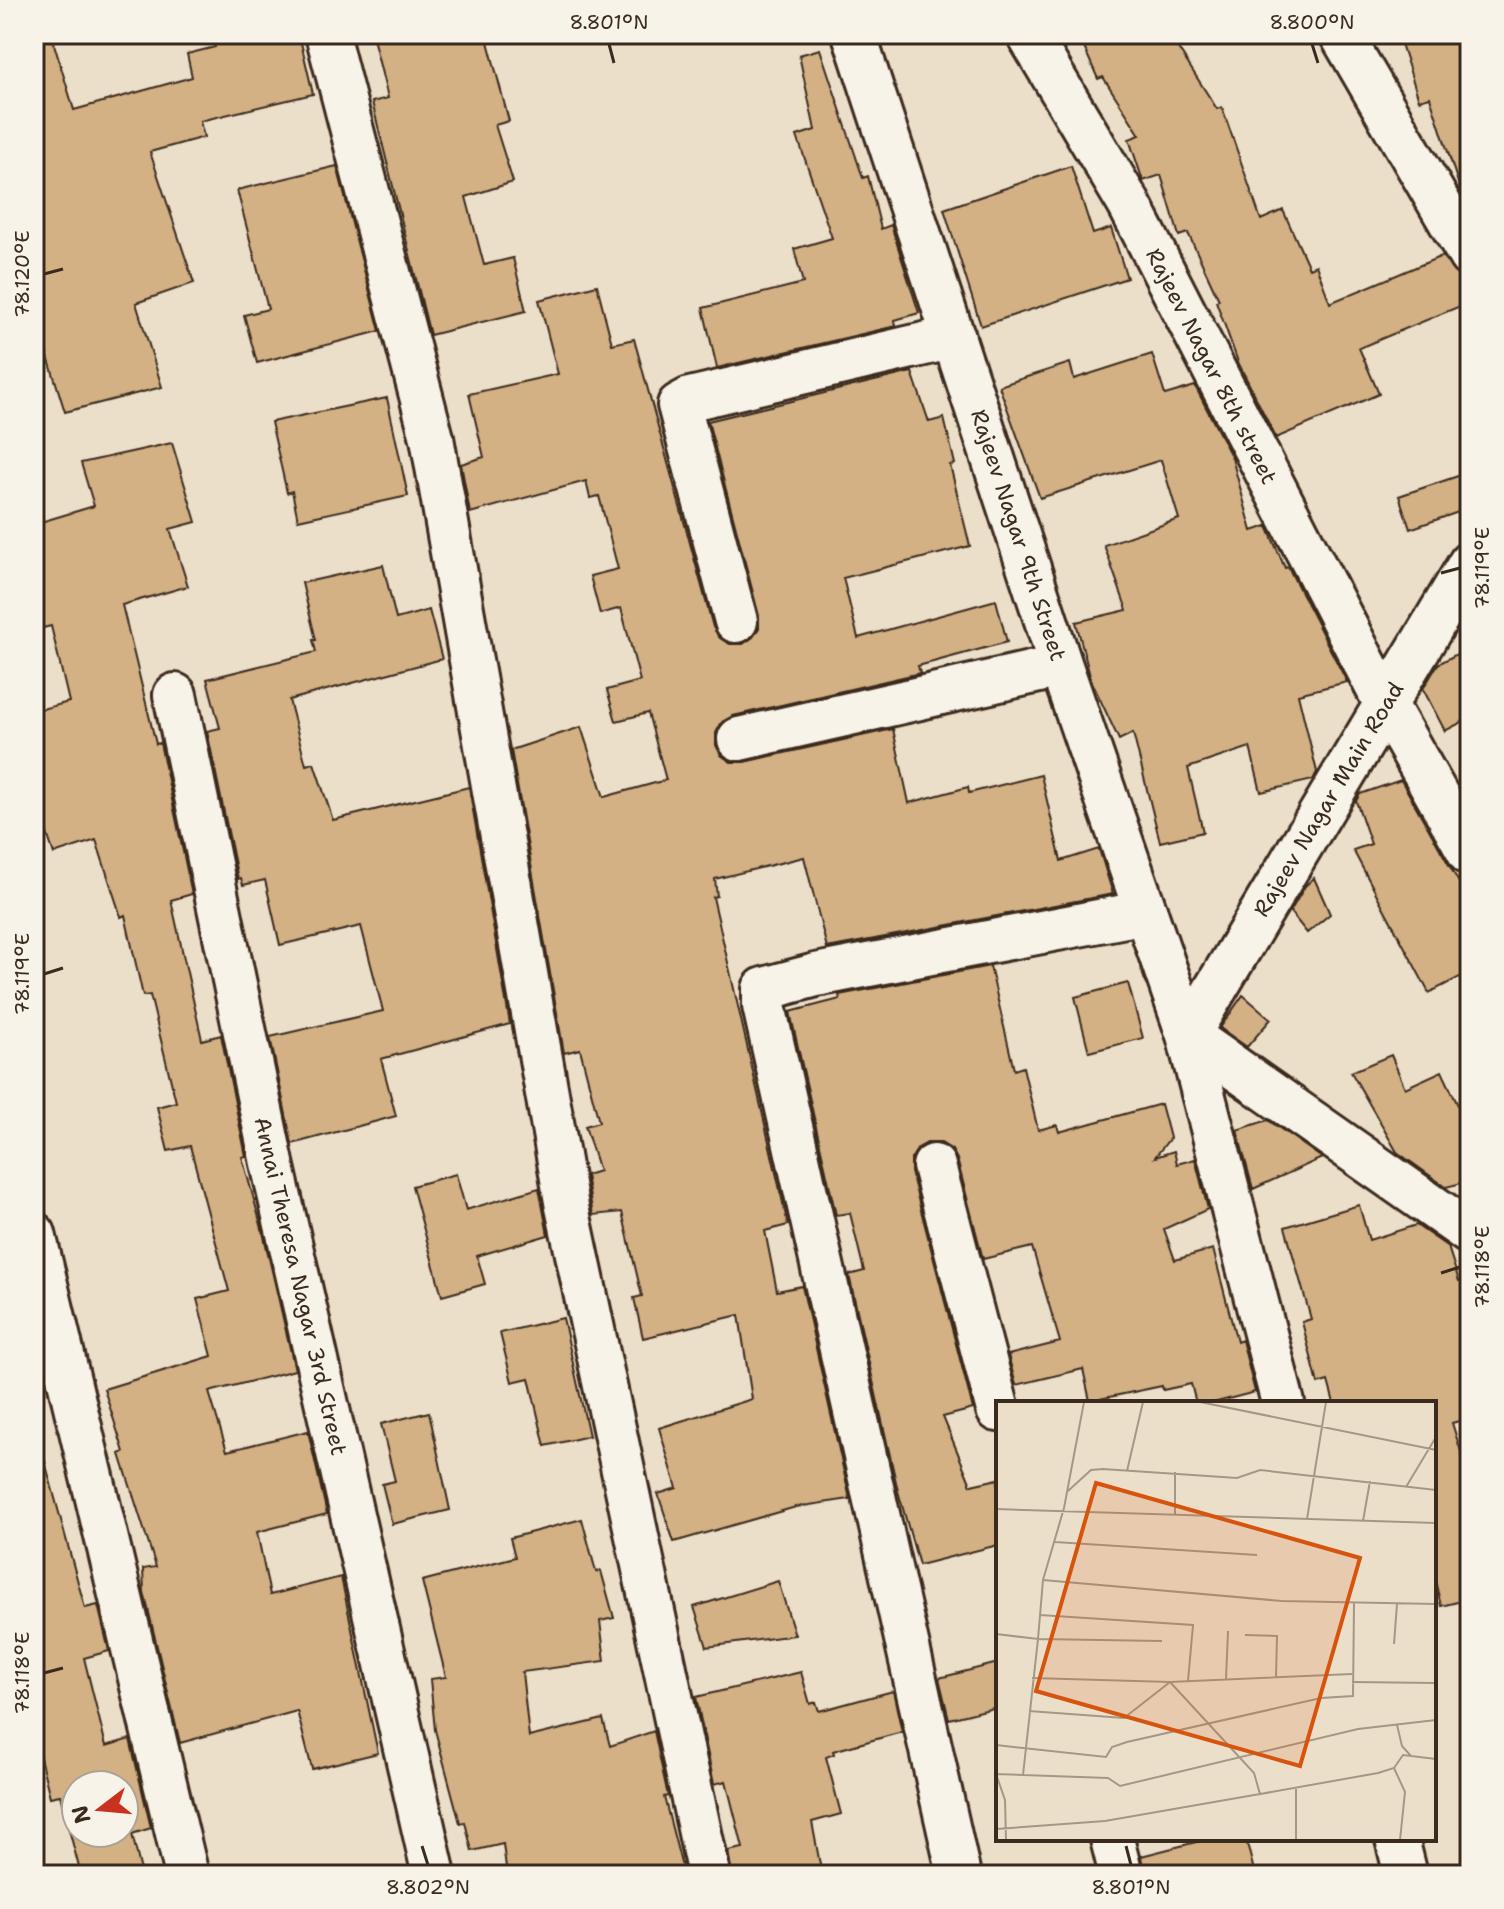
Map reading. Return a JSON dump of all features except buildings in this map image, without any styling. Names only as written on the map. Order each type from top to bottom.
[{"type":"street","points":[[327,34],[432,438],[567,1207],[709,1875]]},
{"type":"street","name":"Rajeev Nagar 9th Street","points":[[854,34],[1061,666],[1188,1035],[1282,1401]]},
{"type":"street","name":"Rajeev Nagar 8th street","points":[[1028,34],[1129,204],[1385,703],[1470,854]]},
{"type":"street","points":[[1341,34],[1470,256]]},
{"type":"street","points":[[736,621],[679,405],[690,399],[954,337]]},
{"type":"street","name":"Rajeev Nagar Main Road","points":[[1188,1035],[1470,563]]},
{"type":"street","points":[[739,739],[1061,666]]},
{"type":"street","name":"Annai Theresa Nagar 3rd Street","points":[[175,695],[272,1163],[434,1875]]},
{"type":"street","points":[[959,1875],[764,1006],[764,989],[816,975],[1146,912]]},
{"type":"street","points":[[1188,1035],[1470,1233]]},
{"type":"street","points":[[934,1166],[996,1402]]},
{"type":"street","points":[[34,1234],[45,1326],[187,1875]]},
{"type":"street","points":[[1112,1841],[1121,1875]]},
{"type":"street","points":[[1398,1841],[1406,1875]]}]
